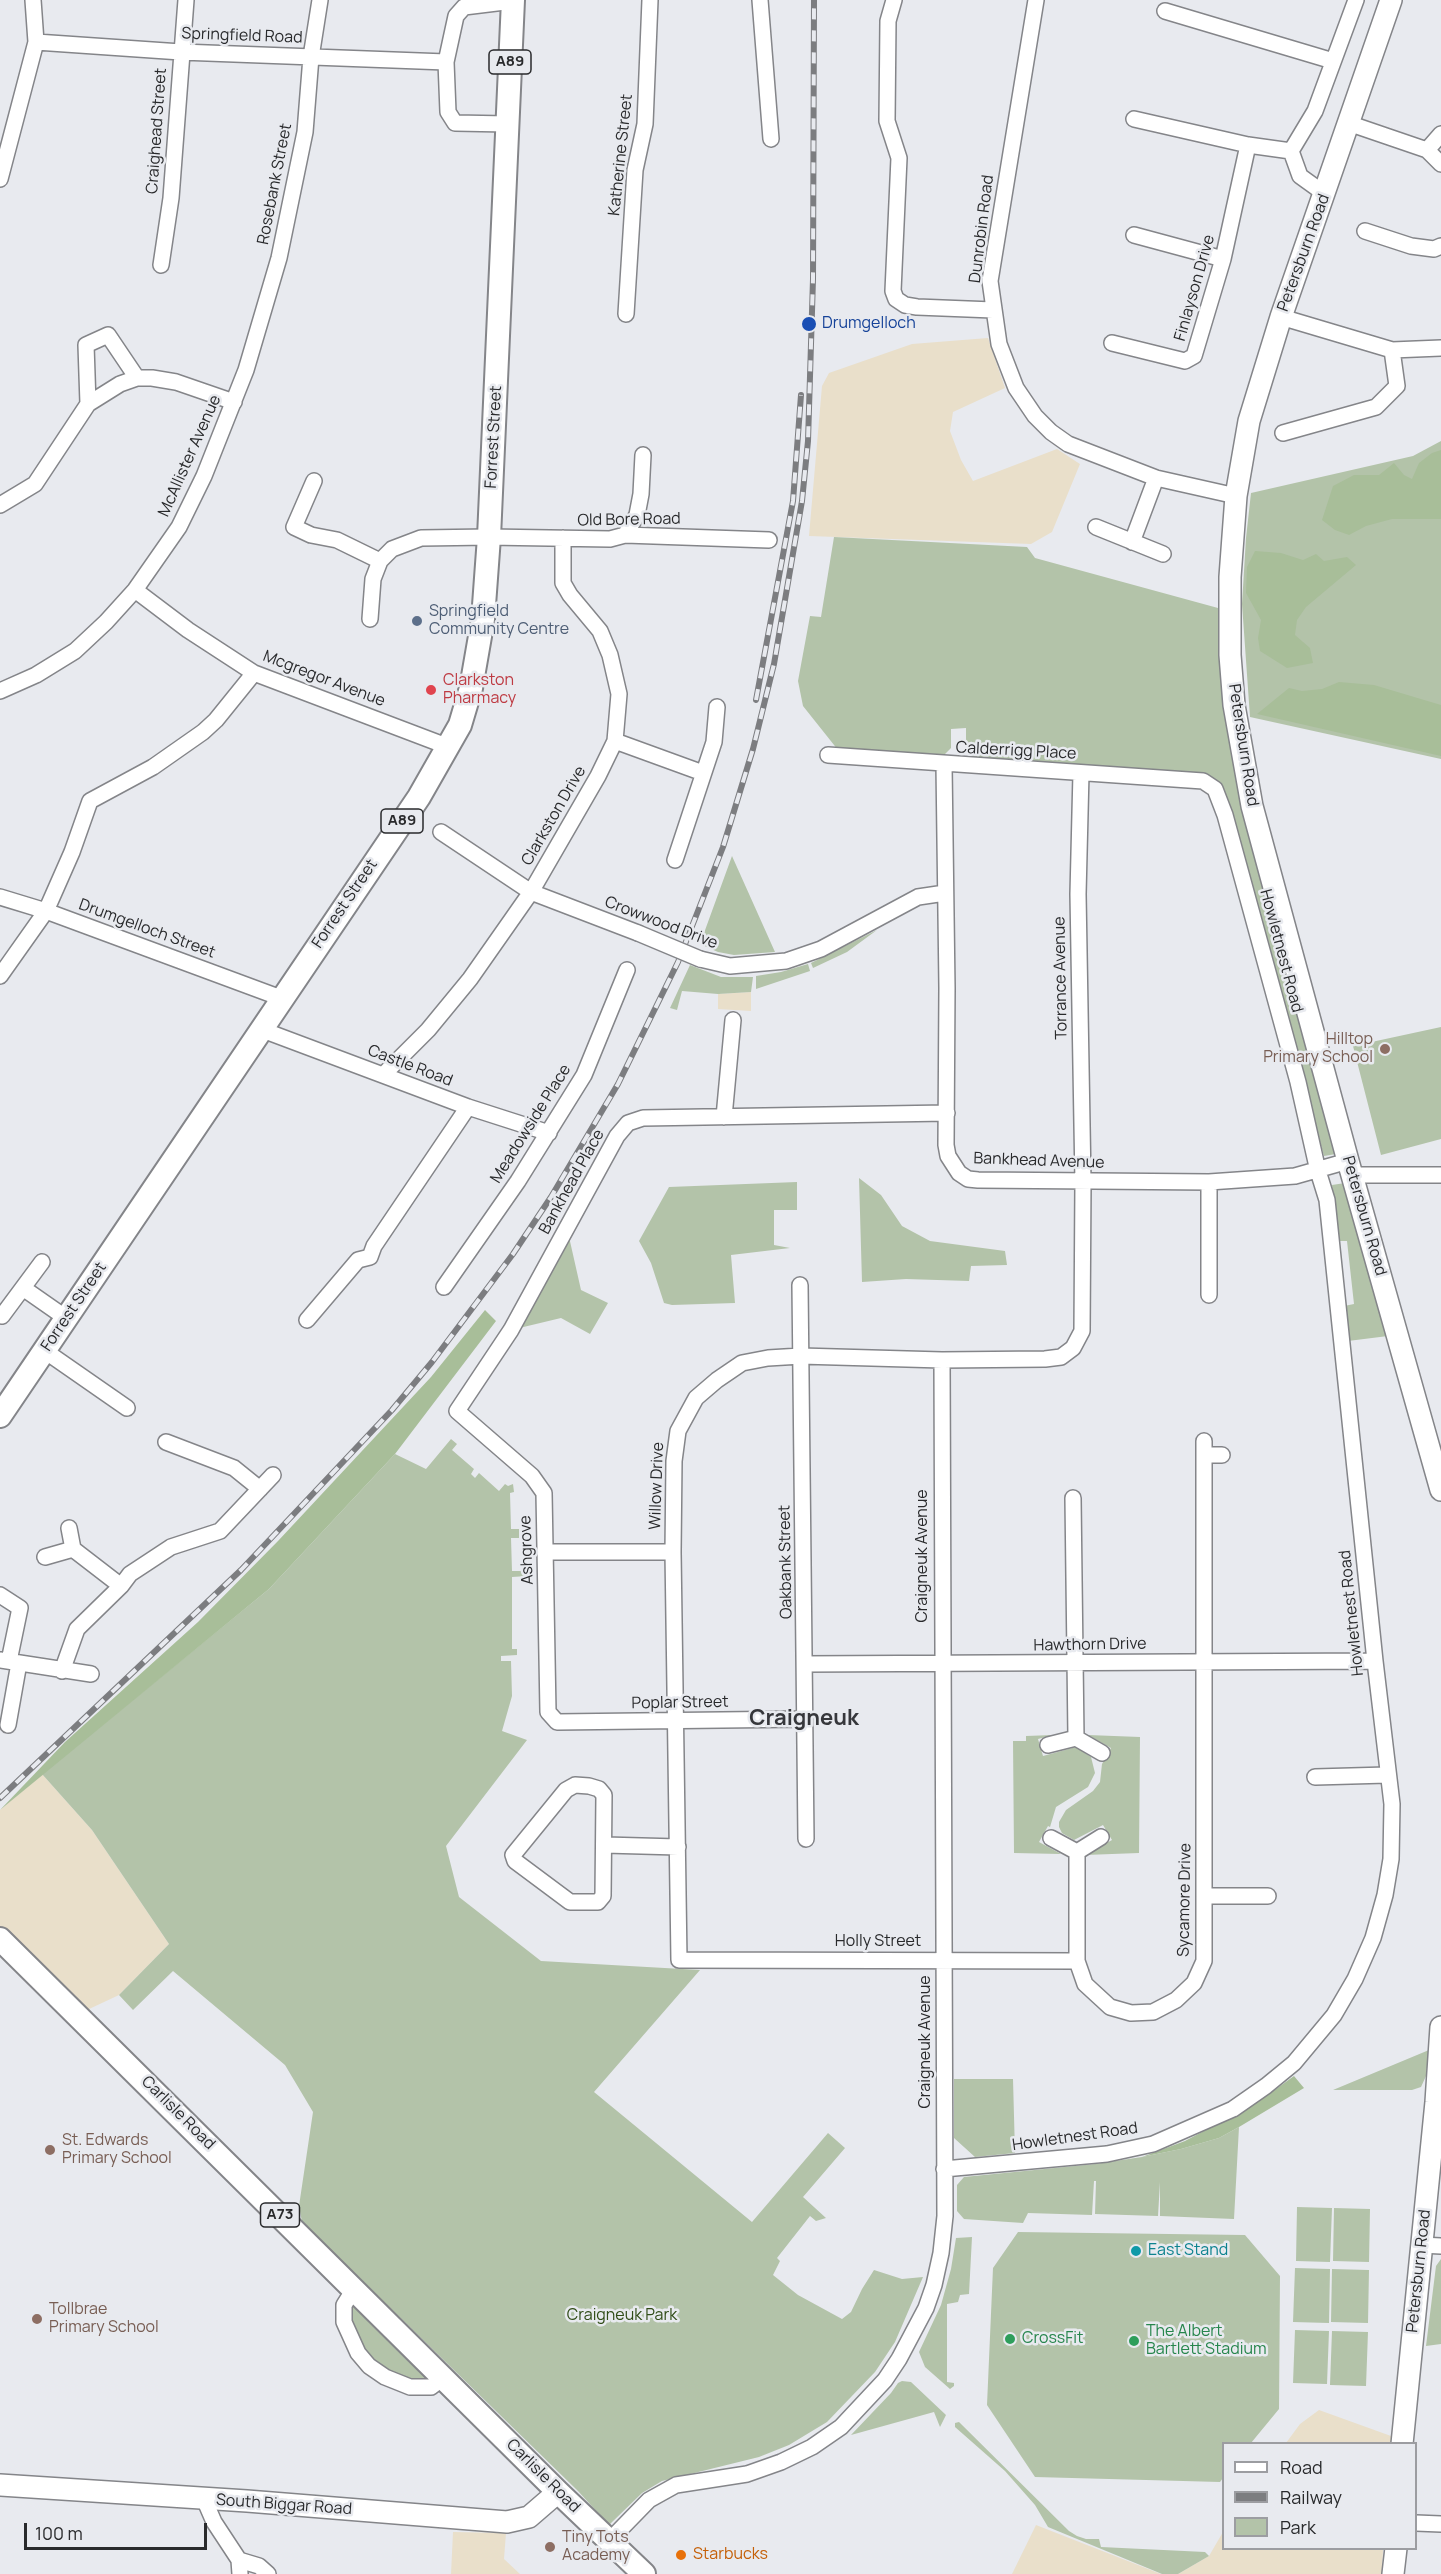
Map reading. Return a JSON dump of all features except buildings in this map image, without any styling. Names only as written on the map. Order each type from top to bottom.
[{"type":"main road","name":"Petersburn Road","points":[[1391,0],[1281,317],[1250,421],[1236,496],[1230,577],[1230,655],[1234,705],[1244,769],[1351,1168],[1441,1490]]},
{"type":"main road","name":"Forrest Street","points":[[0,1416],[419,797],[460,725],[471,688],[483,619],[489,537],[513,1]]},
{"type":"main road","name":"Carlisle Road","points":[[0,1939],[558,2492],[644,2574]]},
{"type":"main road","name":"Petersburn Road","points":[[1402,2442],[1431,2245],[1441,2027]]},
{"type":"main road","name":"South Biggar Road","points":[[0,2485],[507,2523],[529,2517],[558,2492]]},
{"type":"main road","points":[[1394,2574],[1396,2550]]},
{"type":"street","points":[[0,179],[36,42],[33,0]]},
{"type":"street","name":"Craighead Street","points":[[161,265],[171,198],[186,0]]},
{"type":"street","name":"Rosebank Street","points":[[246,370],[279,258],[303,144],[311,57],[320,0]]},
{"type":"street","name":"Katherine Street","points":[[626,314],[635,170],[645,124],[650,0]]},
{"type":"street","points":[[760,0],[771,139]]},
{"type":"street","points":[[894,0],[888,21],[887,117],[899,159],[893,291],[896,300],[917,308],[993,310]]},
{"type":"street","name":"Dunrobin Road","points":[[1036,0],[990,281],[999,344],[1016,388],[1035,416],[1051,432],[1084,451],[1156,478],[1236,496]]},
{"type":"street","points":[[1325,194],[1300,176],[1292,151],[1315,111],[1356,0]]},
{"type":"street","points":[[508,124],[455,123],[448,112],[446,62],[456,16],[464,7],[513,1]]},
{"type":"street","points":[[1165,11],[1333,61]]},
{"type":"street","name":"Springfield Road","points":[[36,42],[181,52],[446,62]]},
{"type":"street","points":[[1134,119],[1248,145],[1292,151]]},
{"type":"street","points":[[1348,123],[1427,150],[1441,164]]},
{"type":"street","points":[[1427,150],[1441,134]]},
{"type":"street","name":"Finlayson Drive","points":[[1112,343],[1185,361],[1194,356],[1223,259],[1248,145]]},
{"type":"street","points":[[1365,231],[1411,246],[1434,249],[1441,246]]},
{"type":"street","points":[[1134,235],[1223,259]]},
{"type":"street","points":[[1281,317],[1392,350],[1441,348]]},
{"type":"street","points":[[88,404],[86,345],[108,335],[137,378]]},
{"type":"street","points":[[1283,433],[1376,407],[1397,386],[1392,350]]},
{"type":"street","name":"McAllister Avenue","points":[[0,691],[36,675],[75,651],[135,590],[179,527],[204,476],[246,370]]},
{"type":"street","points":[[0,505],[35,484],[88,404],[120,384],[137,378],[176,382],[234,402]]},
{"type":"street","points":[[625,535],[637,515],[641,494],[643,455]]},
{"type":"street","points":[[1132,542],[1156,478]]},
{"type":"street","points":[[315,481],[294,527],[311,535],[337,540],[380,561],[373,579],[370,619]]},
{"type":"street","points":[[1096,527],[1163,554]]},
{"type":"street","name":"Old Bore Road","points":[[380,561],[392,549],[421,538],[610,539],[625,535],[769,540]]},
{"type":"street","name":"Clarkston Drive","points":[[383,1075],[428,1030],[470,980],[531,892],[598,776],[615,741],[619,694],[610,655],[600,631],[563,584],[563,538]]},
{"type":"street","name":"Mcgregor Avenue","points":[[135,590],[188,630],[254,674],[449,747]]},
{"type":"street","points":[[0,976],[46,911],[72,852],[90,801],[153,767],[203,732],[216,720],[254,674]]},
{"type":"street","points":[[675,860],[714,742],[717,707]]},
{"type":"street","points":[[615,741],[704,773]]},
{"type":"street","name":"Calderrigg Place","points":[[828,755],[944,765],[1203,781]]},
{"type":"street","name":"Bankhead Avenue","points":[[944,765],[948,1156],[959,1173],[968,1179],[1083,1182],[1209,1182],[1295,1176],[1351,1168],[1441,1175]]},
{"type":"street","name":"Torrance Avenue","points":[[1081,773],[1078,894],[1083,1182]]},
{"type":"street","name":"Howletnest Road","points":[[944,2169],[1107,2154],[1153,2144],[1233,2109],[1294,2063],[1334,2015],[1355,1979],[1373,1938],[1385,1895],[1391,1859],[1392,1804],[1387,1775],[1327,1200],[1318,1171],[1298,1082],[1225,814],[1215,789],[1203,781]]},
{"type":"street","name":"Crowwood Drive","points":[[441,832],[531,892],[700,959],[730,966],[786,961],[820,950],[918,897],[945,892]]},
{"type":"street","name":"Drumgelloch Street","points":[[0,897],[46,911],[281,998]]},
{"type":"street","name":"Meadowside Place","points":[[444,1287],[549,1133],[584,1075],[627,970]]},
{"type":"street","points":[[724,1117],[733,1020]]},
{"type":"street","name":"Castle Road","points":[[260,1029],[468,1107],[549,1133]]},
{"type":"street","points":[[308,1320],[358,1260],[370,1257],[374,1246],[468,1107]]},
{"type":"street","name":"Bankhead Place","points":[[457,1411],[511,1330],[622,1129],[628,1123],[643,1118],[947,1113]]},
{"type":"street","name":"Willow Drive","points":[[679,1960],[673,1552],[674,1461],[678,1431],[696,1398],[742,1363],[768,1358],[801,1356],[942,1360],[1061,1357],[1073,1348],[1082,1331],[1083,1182]]},
{"type":"street","points":[[1209,1182],[1209,1295]]},
{"type":"street","points":[[2,1316],[42,1262]]},
{"type":"street","name":"Oakbank Street","points":[[801,1285],[806,1839]]},
{"type":"street","points":[[23,1288],[66,1318]]},
{"type":"street","points":[[45,1351],[127,1408]]},
{"type":"street","name":"Craigneuk Avenue","points":[[609,2541],[649,2500],[667,2490],[676,2486],[747,2474],[781,2462],[812,2447],[841,2427],[866,2401],[899,2359],[926,2308],[934,2285],[941,2253],[945,2216],[941,1665],[942,1360]]},
{"type":"street","name":"Ashgrove","points":[[457,1411],[532,1476],[544,1493],[548,1712],[557,1722]]},
{"type":"street","points":[[166,1442],[234,1468],[260,1489]]},
{"type":"street","name":"Sycamore Drive","points":[[1077,1961],[1085,1984],[1110,2007],[1142,2014],[1165,2007],[1186,1992],[1199,1974],[1204,1961],[1204,1448],[1222,1455]]},
{"type":"street","points":[[62,1671],[77,1629],[121,1586],[130,1574],[171,1547],[220,1531],[273,1475]]},
{"type":"street","points":[[1073,1498],[1076,1738]]},
{"type":"street","points":[[69,1528],[73,1549],[121,1586]]},
{"type":"street","points":[[45,1557],[73,1549]]},
{"type":"street","points":[[546,1552],[673,1552]]},
{"type":"street","points":[[0,1595],[20,1608],[10,1661],[8,1725]]},
{"type":"street","points":[[10,1661],[92,1674]]},
{"type":"street","name":"Hawthorn Drive","points":[[805,1664],[1375,1661]]},
{"type":"street","name":"Poplar Street","points":[[557,1722],[804,1719]]},
{"type":"street","points":[[1048,1745],[1076,1738],[1102,1753]]},
{"type":"street","points":[[1315,1777],[1387,1775]]},
{"type":"street","points":[[575,1785],[589,1786],[604,1795],[604,1845],[603,1896],[598,1902],[570,1902],[515,1861],[513,1855],[566,1790],[575,1785]]},
{"type":"street","points":[[1077,1852],[1101,1837]]},
{"type":"street","points":[[1051,1838],[1077,1852]]},
{"type":"street","points":[[604,1845],[678,1846]]},
{"type":"street","points":[[1077,1852],[1077,1961]]},
{"type":"street","points":[[1204,1896],[1268,1896]]},
{"type":"street","name":"Holly Street","points":[[679,1960],[1077,1961]]},
{"type":"street","points":[[354,2289],[344,2306],[344,2322],[358,2353],[369,2366],[385,2377],[410,2387],[431,2387],[444,2377]]},
{"type":"street","points":[[204,2499],[214,2522],[240,2567],[259,2566],[268,2574]]},
{"type":"street","points":[[1417,2523],[1441,2524]]},
{"type":"shaded area","points":[[988,338],[1005,388],[953,412],[950,431],[961,460],[973,481],[1057,449],[1080,464],[1052,532],[1031,544],[809,536],[822,386],[829,373],[912,344]]},
{"type":"shaded area","points":[[751,992],[751,1011],[718,1009],[718,994]]},
{"type":"shaded area","points":[[42,1774],[92,1830],[169,1944],[119,1995],[87,2010],[0,1926],[0,1810]]},
{"type":"shaded area","points":[[1319,2410],[1391,2436],[1391,2442],[1287,2442],[1300,2424]]},
{"type":"shaded area","points":[[1036,2525],[1161,2574],[1012,2574]]},
{"type":"shaded area","points":[[453,2532],[506,2533],[504,2559],[520,2574],[451,2574]]},
{"type":"shaded area","points":[[1222,2534],[1222,2550],[1383,2550],[1382,2574],[1178,2574],[1209,2556]]},
{"type":"green space","points":[[1441,441],[1441,759],[1250,717],[1242,604],[1251,493],[1413,456]]},
{"type":"green space","points":[[1441,450],[1441,519],[1392,519],[1366,526],[1349,535],[1335,530],[1322,520],[1333,486],[1354,475],[1379,475],[1394,463],[1404,475],[1412,479],[1419,463],[1432,453]]},
{"type":"green space","points":[[834,537],[1027,547],[1035,558],[1218,608],[1224,706],[1236,780],[1336,1154],[1324,1156],[1218,784],[975,760],[966,749],[966,728],[951,729],[951,748],[942,757],[838,750],[803,706],[798,681],[810,616],[821,617]]},
{"type":"green space","points":[[1255,551],[1281,553],[1303,560],[1316,554],[1324,561],[1347,557],[1356,565],[1306,607],[1297,620],[1295,635],[1310,648],[1313,663],[1287,668],[1260,651],[1258,638],[1261,620],[1246,593],[1247,567]]},
{"type":"green space","points":[[1339,682],[1374,685],[1441,705],[1441,756],[1257,714],[1289,688],[1302,691],[1322,689]]},
{"type":"green space","points":[[732,856],[775,952],[734,955],[718,952],[700,944]]},
{"type":"green space","points":[[877,930],[847,952],[813,968],[811,963]]},
{"type":"green space","points":[[808,964],[810,971],[756,989],[756,976]]},
{"type":"green space","points":[[690,965],[721,977],[753,977],[751,992],[718,994],[682,991],[677,1010],[670,1008]]},
{"type":"green space","points":[[1441,1027],[1441,1139],[1381,1155],[1353,1046]]},
{"type":"green space","points":[[859,1178],[881,1195],[902,1226],[930,1241],[1005,1251],[1007,1265],[971,1266],[969,1281],[906,1279],[862,1282]]},
{"type":"green space","points":[[797,1182],[797,1210],[774,1210],[774,1245],[790,1248],[731,1255],[735,1303],[672,1305],[664,1303],[651,1263],[639,1241],[669,1187]]},
{"type":"green space","points":[[1345,1183],[1388,1336],[1348,1341],[1344,1306],[1354,1304],[1347,1241],[1338,1241],[1332,1185]]},
{"type":"green space","points":[[567,1228],[581,1290],[608,1303],[590,1334],[561,1318],[511,1330]]},
{"type":"green space","points":[[485,1310],[496,1321],[395,1454],[269,1589],[0,1810],[65,1742],[198,1622],[278,1541],[431,1377]]},
{"type":"green space","name":"Craigneuk Park","points":[[451,1439],[457,1444],[452,1450],[474,1469],[471,1474],[475,1478],[479,1473],[499,1491],[505,1484],[508,1486],[513,1484],[514,1492],[510,1493],[511,1529],[519,1529],[519,1538],[511,1538],[512,1571],[527,1571],[527,1576],[512,1577],[512,1649],[517,1649],[517,1655],[501,1656],[501,1661],[511,1661],[512,1696],[502,1731],[527,1740],[446,1846],[459,1897],[541,1961],[700,1970],[594,2092],[752,2222],[828,2133],[845,2148],[803,2197],[826,2218],[816,2221],[810,2216],[777,2258],[780,2261],[773,2275],[798,2295],[842,2319],[851,2312],[874,2270],[902,2279],[923,2277],[895,2342],[875,2372],[827,2422],[789,2445],[759,2457],[662,2481],[642,2493],[609,2525],[578,2491],[302,2222],[299,2206],[313,2112],[285,2065],[173,1971],[133,2010],[119,1995],[169,1944],[92,1830],[42,1774],[269,1589],[395,1454],[426,1469]]},
{"type":"green space","points":[[1053,1735],[1038,1739],[1043,1756],[1076,1747],[1091,1757],[1095,1773],[1088,1787],[1056,1807],[1050,1827],[1048,1826],[1039,1842],[1061,1854],[1014,1853],[1013,1741],[1026,1741],[1026,1736]]},
{"type":"green space","points":[[1088,1735],[1140,1737],[1139,1853],[1085,1855],[1112,1840],[1103,1825],[1074,1840],[1062,1833],[1059,1827],[1059,1822],[1066,1810],[1093,1791],[1100,1782],[1102,1764],[1111,1748]]},
{"type":"green space","points":[[1429,2050],[1426,2076],[1421,2087],[1412,2090],[1333,2090]]},
{"type":"green space","points":[[1294,2076],[1304,2088],[1219,2138],[1142,2157],[1185,2141],[1221,2122],[1265,2097]]},
{"type":"green space","points":[[954,2079],[1013,2079],[1015,2153],[975,2157],[954,2138]]},
{"type":"green space","points":[[1239,2127],[1234,2219],[1160,2216],[1160,2182],[1158,2216],[1095,2214],[1096,2181],[1094,2181],[1092,2215],[1028,2213],[1023,2223],[964,2219],[957,2211],[957,2185],[964,2177],[1142,2157],[1219,2138]]},
{"type":"green space","points":[[1297,2207],[1332,2208],[1330,2262],[1296,2261]]},
{"type":"green space","points":[[1334,2208],[1370,2209],[1369,2262],[1333,2261]]},
{"type":"green space","name":"The Albert Bartlett Stadium","points":[[1018,2232],[1245,2235],[1280,2276],[1279,2409],[1252,2442],[1222,2442],[1222,2479],[1220,2482],[1035,2477],[987,2405],[993,2268]]},
{"type":"green space","points":[[972,2237],[969,2294],[960,2295],[958,2302],[947,2304],[947,2382],[954,2383],[950,2389],[925,2367],[919,2352],[941,2305],[951,2269],[956,2238]]},
{"type":"green space","points":[[1441,2259],[1441,2344],[1426,2346],[1436,2266]]},
{"type":"green space","points":[[1295,2268],[1330,2269],[1329,2323],[1293,2322]]},
{"type":"green space","points":[[1332,2269],[1369,2270],[1368,2323],[1331,2322]]},
{"type":"green space","points":[[351,2301],[430,2379],[428,2381],[398,2378],[371,2361],[353,2331]]},
{"type":"green space","points":[[1295,2330],[1329,2331],[1327,2384],[1293,2383]]},
{"type":"green space","points":[[1332,2331],[1368,2332],[1366,2386],[1330,2385]]},
{"type":"green space","points":[[911,2382],[946,2415],[940,2427],[934,2412],[851,2435],[898,2383]]},
{"type":"green space","points":[[959,2422],[1069,2531],[1077,2536],[1099,2539],[1101,2547],[1205,2552],[1209,2556],[1178,2574],[1162,2574],[1048,2527],[1035,2505],[1005,2471],[955,2427],[955,2423]]},
{"type":"railway","points":[[0,1798],[241,1570],[392,1410],[432,1362],[513,1254],[551,1197],[618,1084],[678,962],[723,847],[753,749],[774,664],[802,501],[808,441],[813,279],[814,0]]},
{"type":"railway","points":[[756,700],[793,501],[801,395]]},
{"type":"place","name":"Drumgelloch","points":[[809,324]]},
{"type":"place","name":"Springfield Community Centre","points":[[417,621]]},
{"type":"place","name":"Clarkston Pharmacy","points":[[431,690]]},
{"type":"place","name":"Hilltop Primary School","points":[[1385,1049]]},
{"type":"place","name":"St. Edwards Primary School","points":[[50,2150]]},
{"type":"place","name":"East Stand","points":[[1136,2251]]},
{"type":"place","name":"Tollbrae Primary School","points":[[37,2319]]},
{"type":"place","name":"CrossFit","points":[[1010,2339]]},
{"type":"place","name":"The Albert Bartlett Stadium","points":[[1134,2341]]},
{"type":"place","name":"Tiny Tots Academy","points":[[550,2547]]},
{"type":"place","name":"Starbucks","points":[[681,2555]]},
{"type":"district","name":"Craigneuk","points":[[804,1719]]}]
